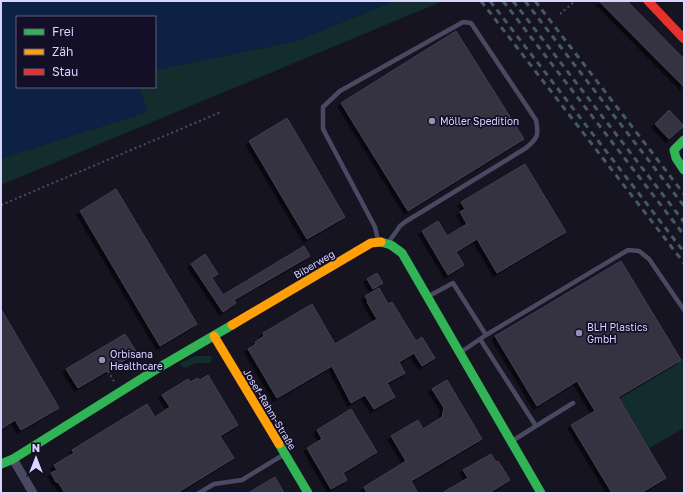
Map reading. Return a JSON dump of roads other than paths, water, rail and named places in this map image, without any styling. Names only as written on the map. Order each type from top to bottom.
[{"type":"street","points":[[648,1],[684,39]]},
{"type":"street","points":[[684,140],[674,150],[676,158],[684,170]]},
{"type":"street","points":[[383,242],[402,253],[541,493]]},
{"type":"street","name":"Biberweg","points":[[1,464],[13,459],[81,415],[371,243],[383,242]]},
{"type":"street","name":"Josef-Rahm-Straße","points":[[214,336],[308,493]]},
{"type":"street","points":[[13,459],[34,493]]},
{"type":"lane","points":[[463,22],[471,23],[536,120],[539,133],[534,141],[526,148],[405,222],[383,242],[323,129],[322,107],[340,91],[354,83],[463,22]]},
{"type":"lane","points":[[460,352],[628,250],[639,251],[650,259],[684,310]]},
{"type":"lane","points":[[427,297],[453,283],[486,335]]},
{"type":"lane","points":[[480,339],[536,426]]},
{"type":"lane","points":[[511,442],[573,403]]},
{"type":"lane","points":[[199,493],[214,484],[242,480],[285,454]]},
{"type":"water","points":[[1,1],[394,1],[296,41],[156,70],[156,16],[16,16],[16,88],[139,88],[147,112],[1,158]]},
{"type":"railway","points":[[481,1],[684,263]]},
{"type":"railway","points":[[490,1],[684,252]]},
{"type":"railway","points":[[503,1],[684,235]]},
{"type":"railway","points":[[513,1],[684,222]]},
{"type":"railway","points":[[525,1],[684,206]]},
{"type":"railway","points":[[535,1],[684,194]]},
{"type":"place","name":"Möller Spedition","points":[[432,121]]},
{"type":"place","name":"BLH Plastics GmbH","points":[[579,333]]},
{"type":"place","name":"Orbisana Healthcare","points":[[102,360]]}]
